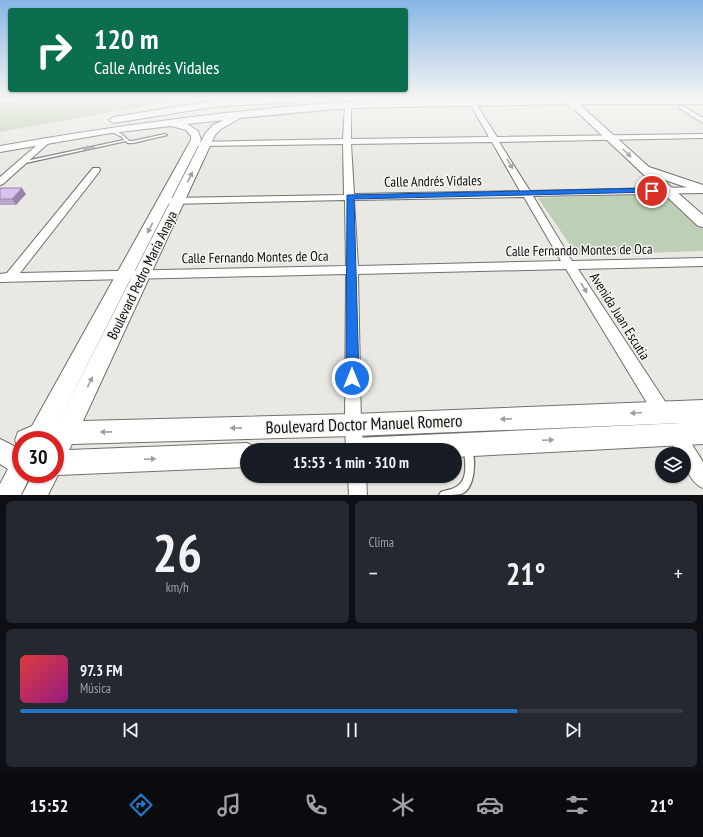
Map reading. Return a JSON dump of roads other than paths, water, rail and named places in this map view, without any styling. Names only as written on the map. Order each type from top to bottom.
[{"type":"main road","points":[[0,142],[105,122]]},
{"type":"main road","points":[[111,130],[107,127],[108,125],[117,122]]},
{"type":"main road","points":[[166,129],[201,122]]},
{"type":"main road","name":"Boulevard Pedro María Anaya","points":[[36,431],[125,275],[171,201],[200,144],[217,127],[226,122]]},
{"type":"main road","points":[[594,122],[703,223]]},
{"type":"main road","points":[[0,149],[111,130],[166,129],[185,126],[192,129],[200,144]]},
{"type":"main road","points":[[644,169],[703,189]]},
{"type":"main road","name":"Boulevard Pedro María Anaya","points":[[64,437],[142,275],[171,201]]},
{"type":"main road","name":"Boulevard Doctor Manuel Romero","points":[[66,433],[353,425],[703,411]]},
{"type":"main road","name":"Boulevard Doctor Manuel Romero","points":[[462,444],[703,433]]},
{"type":"main road","name":"Boulevard Doctor Manuel Romero","points":[[0,451],[12,446]]},
{"type":"main road","name":"Boulevard Doctor Manuel Romero","points":[[0,451],[12,458]]},
{"type":"main road","points":[[64,463],[240,455]]},
{"type":"main road","points":[[8,495],[14,483]]},
{"type":"main road","points":[[35,495],[41,483]]},
{"type":"street","points":[[351,122],[347,141],[352,269],[354,443]]},
{"type":"street","name":"Avenida Juan Escutia","points":[[484,122],[570,265],[663,412],[703,479]]},
{"type":"street","points":[[200,144],[703,136]]},
{"type":"street","points":[[0,182],[48,140]]},
{"type":"street","points":[[5,278],[96,170]]},
{"type":"street","name":"Calle Andrés Vidales","points":[[171,201],[703,189]]},
{"type":"street","name":"Calle Fernando Montes de Oca","points":[[5,278],[703,262]]},
{"type":"street","points":[[357,483],[358,495]]},
{"type":"lane","points":[[111,130],[123,136],[128,142],[137,142],[166,129]]},
{"type":"lane","points":[[21,163],[127,140]]},
{"type":"lane","points":[[444,495],[454,494],[464,488],[468,481],[471,470],[468,444]]}]
